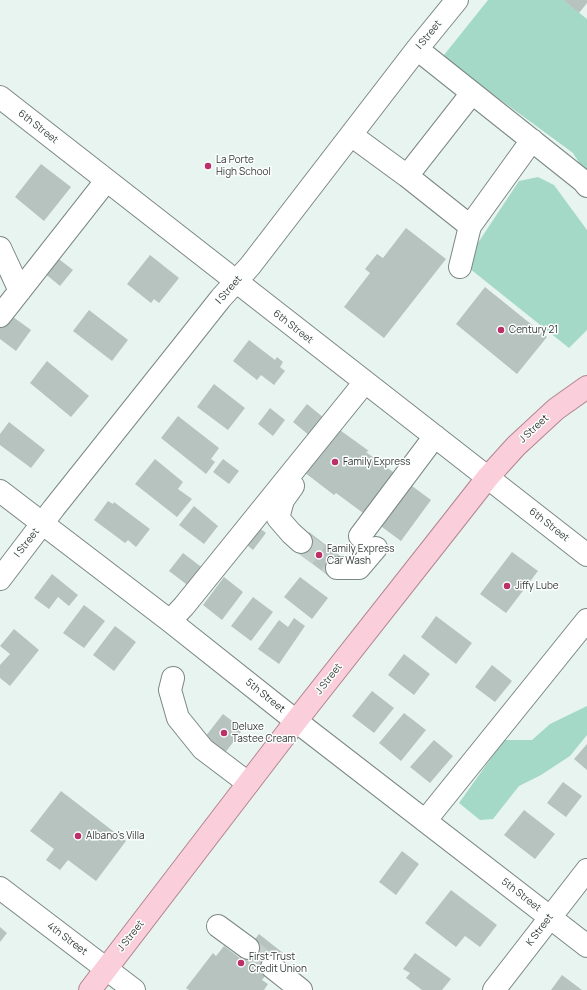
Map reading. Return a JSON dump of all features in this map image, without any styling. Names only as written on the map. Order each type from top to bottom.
[{"type":"main road","name":"J Street","points":[[90,990],[296,721],[440,540],[488,477],[516,446],[556,409],[587,387]]},
{"type":"street","name":"I Street","points":[[0,579],[197,328],[250,266],[417,49],[457,0]]},
{"type":"street","points":[[417,49],[583,181],[587,186]]},
{"type":"street","points":[[407,176],[472,93]]},
{"type":"street","name":"6th Street","points":[[0,97],[587,555]]},
{"type":"street","points":[[351,135],[407,176],[470,226]]},
{"type":"street","points":[[460,267],[470,226],[532,140]]},
{"type":"street","points":[[0,316],[106,180]]},
{"type":"street","points":[[0,248],[20,291]]},
{"type":"street","points":[[170,621],[184,606],[365,382]]},
{"type":"street","points":[[337,568],[359,568],[368,542],[435,436]]},
{"type":"street","points":[[294,486],[283,500],[278,518],[301,542]]},
{"type":"street","name":"5th Street","points":[[0,491],[170,621],[296,721],[587,946]]},
{"type":"street","points":[[425,821],[587,620]]},
{"type":"street","points":[[173,678],[170,690],[178,718],[203,749],[248,783]]},
{"type":"street","name":"K Street","points":[[494,990],[587,870]]},
{"type":"street","name":"4th Street","points":[[0,888],[134,990]]},
{"type":"street","points":[[218,926],[248,948]]},
{"type":"street","points":[[272,967],[301,990]]},
{"type":"green space","points":[[488,0],[563,0],[587,19],[587,170],[580,164],[573,153],[449,62],[444,55]]},
{"type":"green space","points":[[538,177],[554,185],[587,230],[587,330],[569,348],[464,264],[519,181]]},
{"type":"green space","points":[[587,706],[587,735],[570,756],[541,775],[519,786],[493,819],[480,820],[459,803],[504,740],[532,740],[550,724]]},
{"type":"building","points":[[563,0],[587,0],[587,3],[579,13]]},
{"type":"building","points":[[41,164],[71,187],[44,221],[15,197]]},
{"type":"building","points":[[406,228],[446,259],[384,338],[344,307],[370,273],[365,269],[377,254],[383,258]]},
{"type":"building","points":[[150,255],[179,278],[159,303],[154,299],[151,303],[127,284]]},
{"type":"building","points":[[55,256],[73,270],[60,286],[43,272]]},
{"type":"building","name":"Century 21","points":[[485,287],[547,337],[517,374],[456,324]]},
{"type":"building","points":[[89,310],[128,340],[112,361],[73,331]]},
{"type":"building","points":[[9,314],[31,330],[16,351],[0,339],[0,325]]},
{"type":"building","points":[[249,340],[275,360],[277,357],[283,362],[280,367],[285,371],[274,385],[261,375],[257,380],[233,361]]},
{"type":"building","points":[[47,361],[89,396],[71,417],[30,383]]},
{"type":"building","points":[[214,384],[245,408],[228,430],[197,407]]},
{"type":"building","points":[[307,404],[324,418],[310,436],[293,422]]},
{"type":"building","points":[[270,408],[285,420],[273,436],[258,424]]},
{"type":"building","points":[[178,416],[219,448],[211,459],[215,462],[206,474],[161,438]]},
{"type":"building","points":[[9,422],[45,450],[31,468],[0,445],[0,434]]},
{"type":"building","points":[[337,428],[369,451],[366,452],[431,500],[401,541],[336,493],[334,495],[304,472]]},
{"type":"building","points":[[155,459],[183,482],[178,489],[192,499],[177,517],[135,484]]},
{"type":"building","points":[[223,459],[239,471],[229,484],[213,472]]},
{"type":"building","points":[[108,501],[113,504],[114,502],[150,529],[136,547],[128,540],[125,543],[94,520]]},
{"type":"building","points":[[194,506],[218,526],[204,544],[179,525]]},
{"type":"building","points":[[254,524],[266,533],[253,550],[242,541]]},
{"type":"building","name":"Family Express Car Wash","points":[[309,532],[344,559],[330,577],[294,550]]},
{"type":"building","name":"Jiffy Lube","points":[[512,552],[538,571],[506,613],[480,594]]},
{"type":"building","points":[[183,553],[204,569],[190,587],[169,571]]},
{"type":"building","points":[[52,574],[78,595],[69,606],[58,597],[49,609],[34,598]]},
{"type":"building","points":[[224,577],[243,592],[222,620],[203,605]]},
{"type":"building","points":[[300,577],[328,598],[312,619],[284,597]]},
{"type":"building","points":[[253,597],[273,612],[251,641],[231,626]]},
{"type":"building","points":[[84,605],[105,621],[84,648],[63,633]]},
{"type":"building","points":[[436,616],[472,643],[456,664],[421,637]]},
{"type":"building","points":[[294,618],[305,626],[279,664],[258,649],[279,620],[288,627]]},
{"type":"building","points":[[115,626],[136,642],[114,671],[93,655]]},
{"type":"building","points":[[14,629],[39,650],[10,686],[0,678],[0,665],[10,654],[0,646]]},
{"type":"building","points":[[404,654],[430,674],[414,695],[388,675]]},
{"type":"building","points":[[492,665],[512,681],[495,702],[475,687]]},
{"type":"building","points":[[372,691],[394,708],[374,733],[352,716]]},
{"type":"building","points":[[404,713],[426,730],[401,761],[379,743]]},
{"type":"building","name":"Deluxe Tastee Cream","points":[[223,714],[243,729],[225,753],[205,737]]},
{"type":"building","points":[[434,740],[453,756],[430,783],[410,767]]},
{"type":"building","points":[[587,744],[587,770],[574,759]]},
{"type":"building","points":[[563,782],[582,796],[566,817],[547,803]]},
{"type":"building","name":"Albano's Villa","points":[[61,791],[126,841],[96,881],[68,860],[60,870],[46,860],[54,849],[30,831]]},
{"type":"building","points":[[524,810],[555,834],[535,859],[504,835]]},
{"type":"building","points":[[402,851],[419,864],[396,895],[379,882]]},
{"type":"building","points":[[451,890],[497,925],[480,947],[465,936],[456,947],[425,923]]},
{"type":"building","points":[[0,927],[7,933],[0,942]]},
{"type":"building","name":"First Trust Credit Union","points":[[259,934],[283,953],[262,980],[268,984],[264,990],[189,990],[186,988],[213,953],[216,956],[224,946],[240,958]]},
{"type":"building","points":[[415,953],[451,979],[442,990],[422,990],[406,978],[410,973],[403,969]]},
{"type":"building","points":[[562,975],[582,990],[551,990]]},
{"type":"tunnel","points":[[301,542],[337,568]]},
{"type":"tunnel","points":[[248,948],[272,967]]},
{"type":"place","name":"La Porte High School","points":[[208,166]]},
{"type":"place","name":"Century 21","points":[[501,330]]},
{"type":"place","name":"Family Express","points":[[335,462]]},
{"type":"place","name":"Family Express Car Wash","points":[[319,555]]},
{"type":"place","name":"Jiffy Lube","points":[[507,586]]},
{"type":"place","name":"Deluxe Tastee Cream","points":[[224,733]]},
{"type":"place","name":"Albano's Villa","points":[[78,836]]},
{"type":"place","name":"First Trust Credit Union","points":[[241,963]]}]
